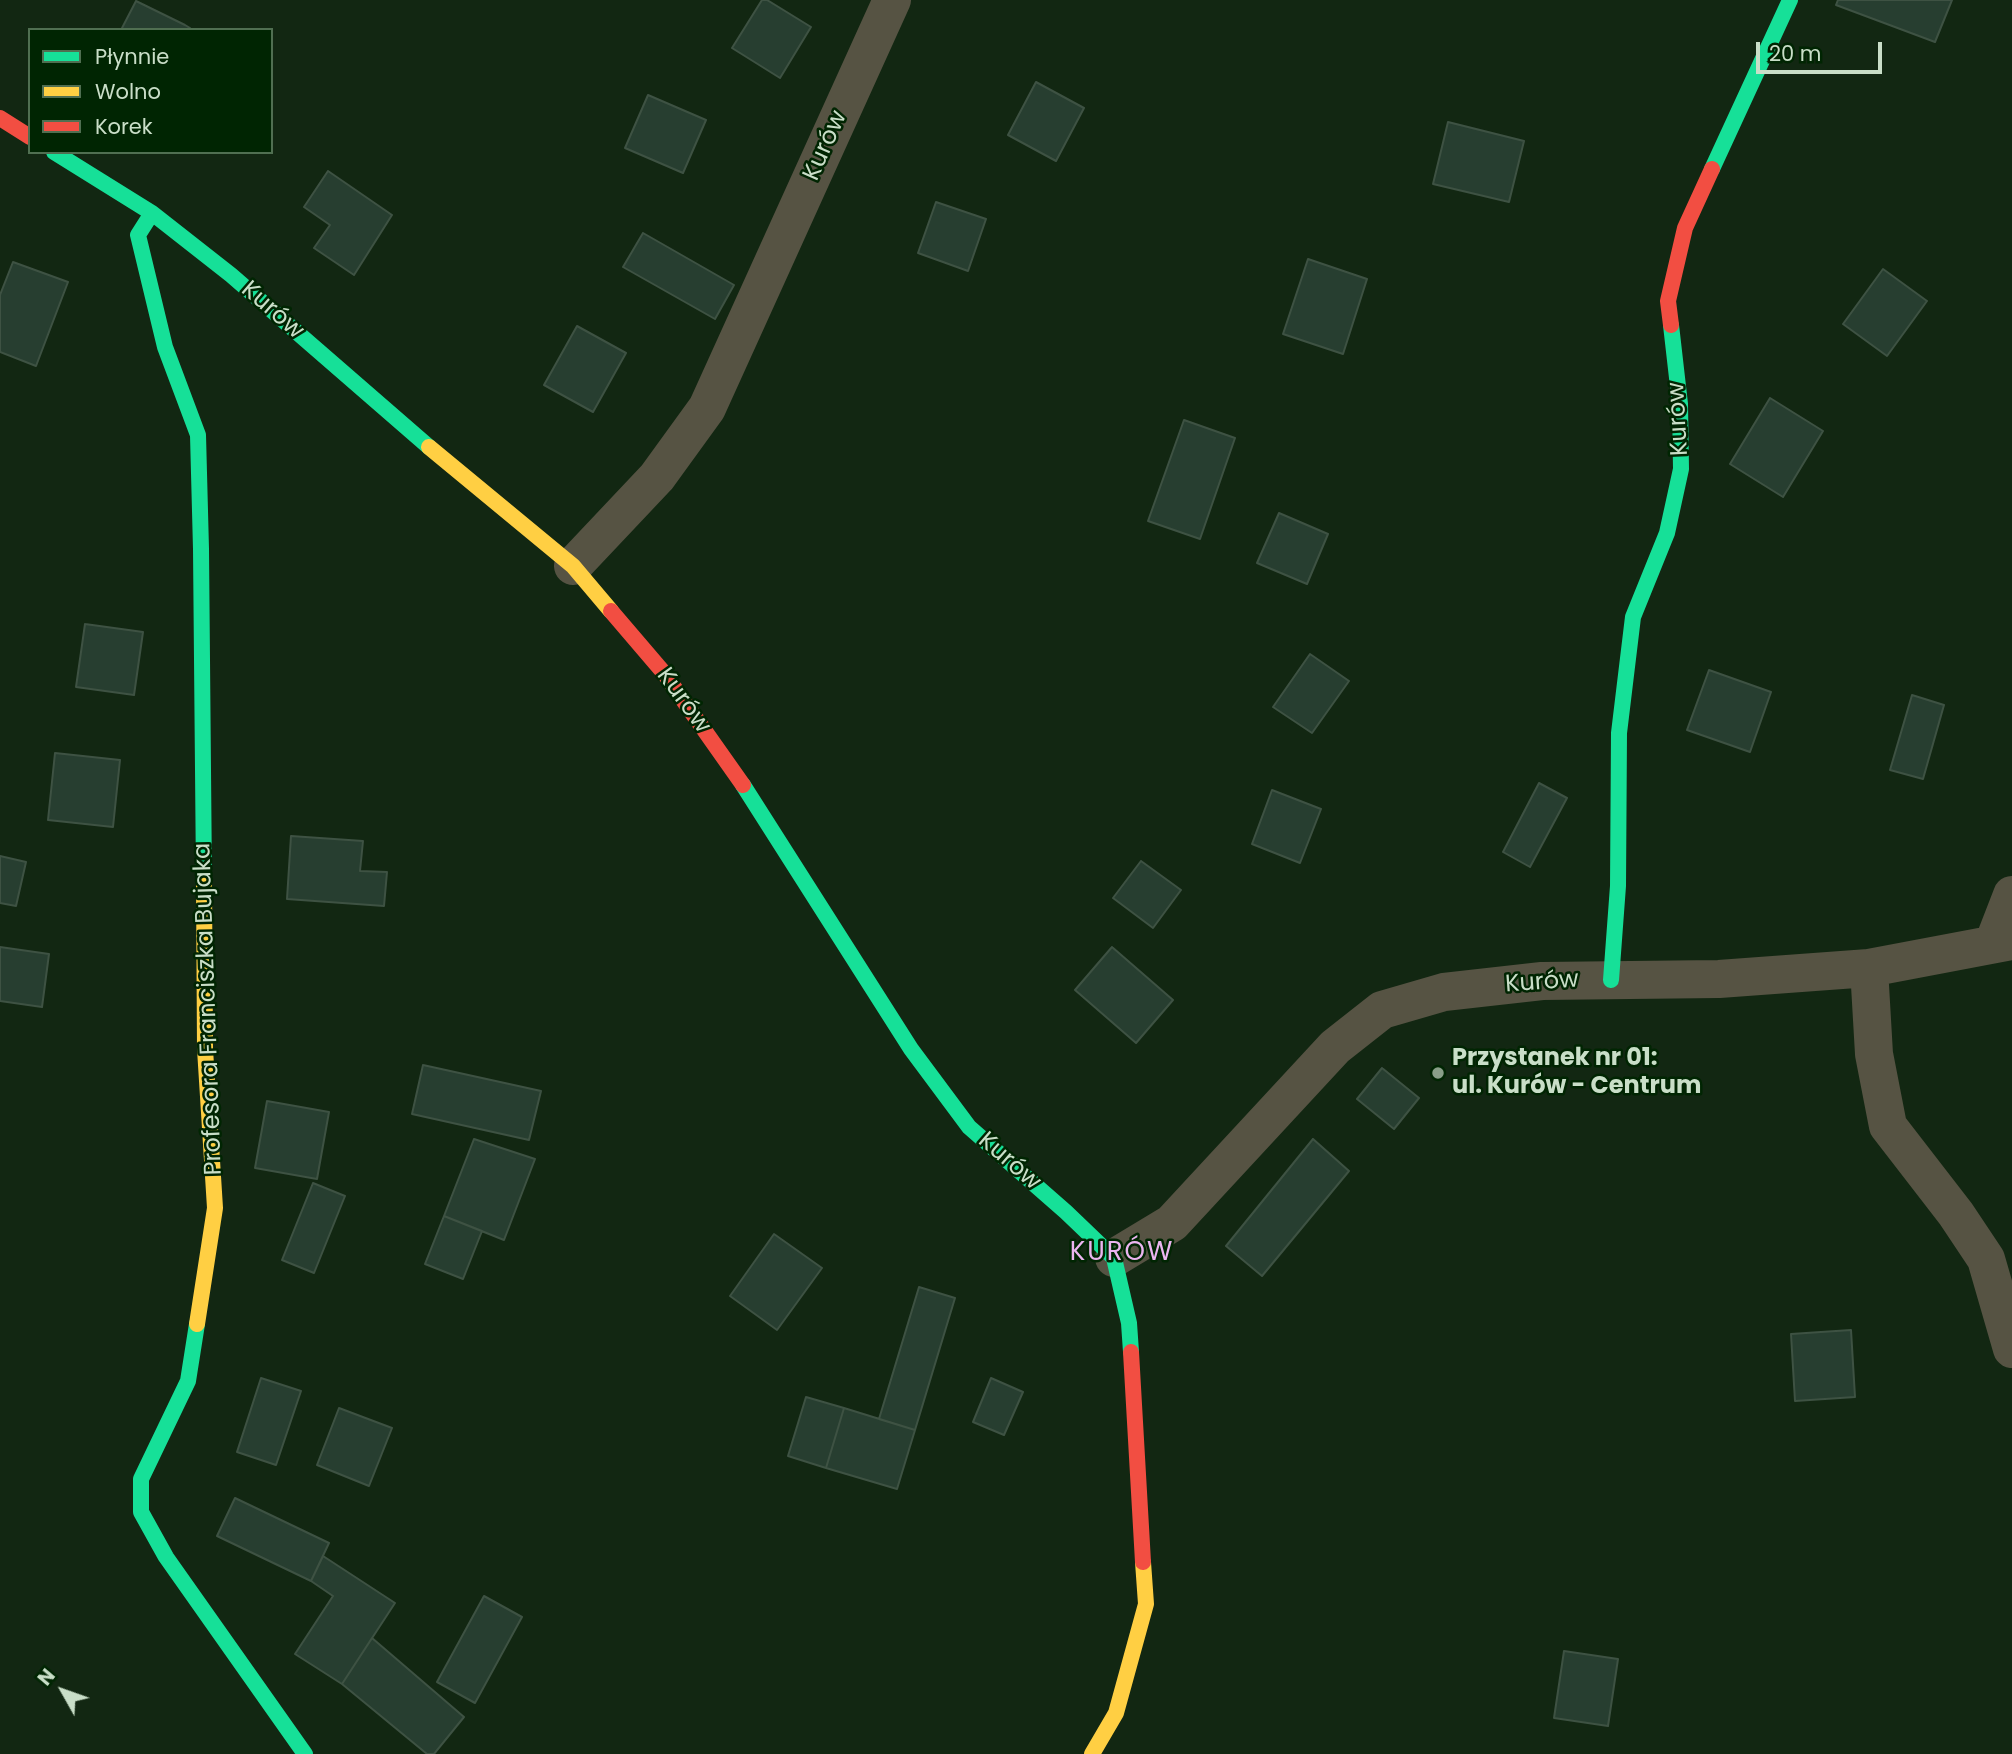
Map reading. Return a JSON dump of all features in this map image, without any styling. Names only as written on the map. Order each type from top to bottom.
[{"type":"street","name":"Kurów","points":[[573,566],[657,477],[707,408],[892,0]]},
{"type":"street","name":"Kurów","points":[[1611,980],[1618,886],[1619,733],[1633,617],[1667,533],[1681,469],[1679,404],[1668,301],[1685,228],[1790,0]]},
{"type":"street","points":[[0,118],[28,136]]},
{"type":"street","name":"Kurów","points":[[57,154],[152,213],[231,275],[451,466],[573,566],[672,684],[751,797],[911,1049],[968,1127],[1066,1212],[1114,1258],[1172,1223],[1335,1047],[1382,1010],[1444,992],[1542,981],[1719,979],[1868,968],[2003,942],[2012,895]]},
{"type":"street","name":"Profesora Franciszka Bujaka","points":[[152,213],[138,234],[165,347],[198,435],[205,1049],[215,1208],[188,1381],[141,1479],[141,1512],[166,1557],[305,1754]]},
{"type":"street","points":[[1868,968],[1874,1054],[1888,1126],[1956,1214],[1986,1259],[2012,1349]]},
{"type":"street","points":[[1092,1754],[1116,1713],[1146,1604],[1129,1323],[1114,1258]]},
{"type":"building","points":[[762,0],[767,0],[811,27],[780,78],[732,48]]},
{"type":"building","points":[[1838,0],[1952,0],[1935,42],[1836,5]]},
{"type":"building","points":[[136,1],[190,28],[122,28]]},
{"type":"building","points":[[1036,82],[1084,108],[1056,161],[1008,135]]},
{"type":"building","points":[[648,95],[706,120],[683,173],[625,148]]},
{"type":"building","points":[[1448,122],[1524,141],[1509,202],[1433,184]]},
{"type":"building","points":[[328,171],[392,215],[354,275],[314,248],[330,225],[304,207]]},
{"type":"building","points":[[936,202],[986,219],[968,271],[918,253]]},
{"type":"building","points":[[643,233],[734,285],[715,319],[623,267]]},
{"type":"building","points":[[1308,259],[1367,279],[1343,354],[1283,334]]},
{"type":"building","points":[[13,262],[68,282],[36,366],[0,352],[0,295]]},
{"type":"building","points":[[1883,269],[1927,301],[1887,356],[1843,324]]},
{"type":"building","points":[[577,326],[626,353],[593,412],[544,385]]},
{"type":"building","points":[[1770,398],[1823,431],[1783,497],[1730,464]]},
{"type":"building","points":[[1184,420],[1235,438],[1200,539],[1148,521]]},
{"type":"building","points":[[1279,513],[1328,534],[1307,584],[1257,563]]},
{"type":"building","points":[[85,624],[143,632],[134,695],[76,687]]},
{"type":"building","points":[[1310,654],[1349,681],[1312,733],[1273,707]]},
{"type":"building","points":[[1709,670],[1771,692],[1750,752],[1687,730]]},
{"type":"building","points":[[1912,695],[1944,705],[1923,779],[1890,770]]},
{"type":"building","points":[[55,753],[120,760],[113,827],[48,820]]},
{"type":"building","points":[[1539,783],[1567,798],[1530,867],[1503,852]]},
{"type":"building","points":[[1272,790],[1321,809],[1300,863],[1252,844]]},
{"type":"building","points":[[291,836],[363,841],[360,871],[387,872],[384,906],[287,899]]},
{"type":"building","points":[[0,856],[26,862],[16,906],[0,903]]},
{"type":"building","points":[[1141,861],[1181,890],[1153,928],[1113,898]]},
{"type":"building","points":[[0,947],[49,954],[42,1007],[0,1001]]},
{"type":"building","points":[[1112,947],[1173,1000],[1136,1043],[1075,990]]},
{"type":"building","points":[[423,1065],[541,1091],[529,1140],[412,1114]]},
{"type":"building","points":[[1382,1068],[1419,1098],[1394,1129],[1357,1099]]},
{"type":"building","points":[[267,1101],[329,1112],[317,1179],[255,1168]]},
{"type":"building","points":[[474,1139],[535,1159],[504,1240],[444,1216]]},
{"type":"building","points":[[1313,1139],[1349,1171],[1262,1276],[1226,1246]]},
{"type":"building","points":[[313,1183],[345,1196],[314,1273],[282,1260]]},
{"type":"building","points":[[444,1216],[482,1231],[463,1279],[425,1264]]},
{"type":"building","points":[[774,1234],[822,1268],[777,1330],[730,1296]]},
{"type":"building","points":[[919,1287],[955,1298],[915,1430],[879,1419]]},
{"type":"building","points":[[1851,1330],[1855,1397],[1795,1401],[1791,1334]]},
{"type":"building","points":[[261,1378],[301,1391],[276,1465],[237,1452]]},
{"type":"building","points":[[991,1378],[1023,1392],[1004,1435],[973,1422]]},
{"type":"building","points":[[806,1397],[844,1408],[826,1468],[788,1456]]},
{"type":"building","points":[[339,1408],[392,1428],[369,1486],[317,1465]]},
{"type":"building","points":[[844,1408],[915,1430],[897,1489],[826,1468]]},
{"type":"building","points":[[235,1498],[329,1543],[311,1581],[217,1536]]},
{"type":"building","points":[[323,1556],[395,1603],[342,1684],[295,1654],[333,1596],[311,1581]]},
{"type":"building","points":[[484,1596],[522,1617],[475,1703],[437,1682]]},
{"type":"building","points":[[372,1638],[464,1717],[434,1754],[427,1754],[342,1684]]},
{"type":"building","points":[[1564,1651],[1618,1659],[1608,1726],[1554,1718]]},
{"type":"traffic: fast","points":[[1712,169],[1790,0]]},
{"type":"traffic: fast","points":[[57,154],[152,213],[231,275],[429,447]]},
{"type":"traffic: fast","points":[[152,213],[138,235],[165,347],[198,435],[204,880]]},
{"type":"traffic: fast","points":[[1611,980],[1618,886],[1619,733],[1633,617],[1667,533],[1681,469],[1680,404],[1671,325]]},
{"type":"traffic: fast","points":[[743,785],[911,1049],[969,1127],[1114,1258],[1129,1323],[1131,1352]]},
{"type":"traffic: fast","points":[[197,1324],[188,1381],[141,1479],[141,1512],[166,1557],[305,1754]]},
{"type":"traffic: slow","points":[[429,447],[573,566],[611,611]]},
{"type":"traffic: slow","points":[[197,1324],[215,1208],[205,1049],[204,880]]},
{"type":"traffic: slow","points":[[1092,1754],[1116,1713],[1146,1604],[1143,1562]]},
{"type":"traffic: jam","points":[[0,118],[28,136]]},
{"type":"traffic: jam","points":[[1671,325],[1668,301],[1685,228],[1712,169]]},
{"type":"traffic: jam","points":[[611,611],[664,673],[743,785]]},
{"type":"traffic: jam","points":[[1131,1352],[1143,1562]]},
{"type":"place","name":"Przystanek nr 01: ul. Kurów - Centrum","points":[[1438,1073]]},
{"type":"district","name":"KURÓW","points":[[1122,1253]]}]
